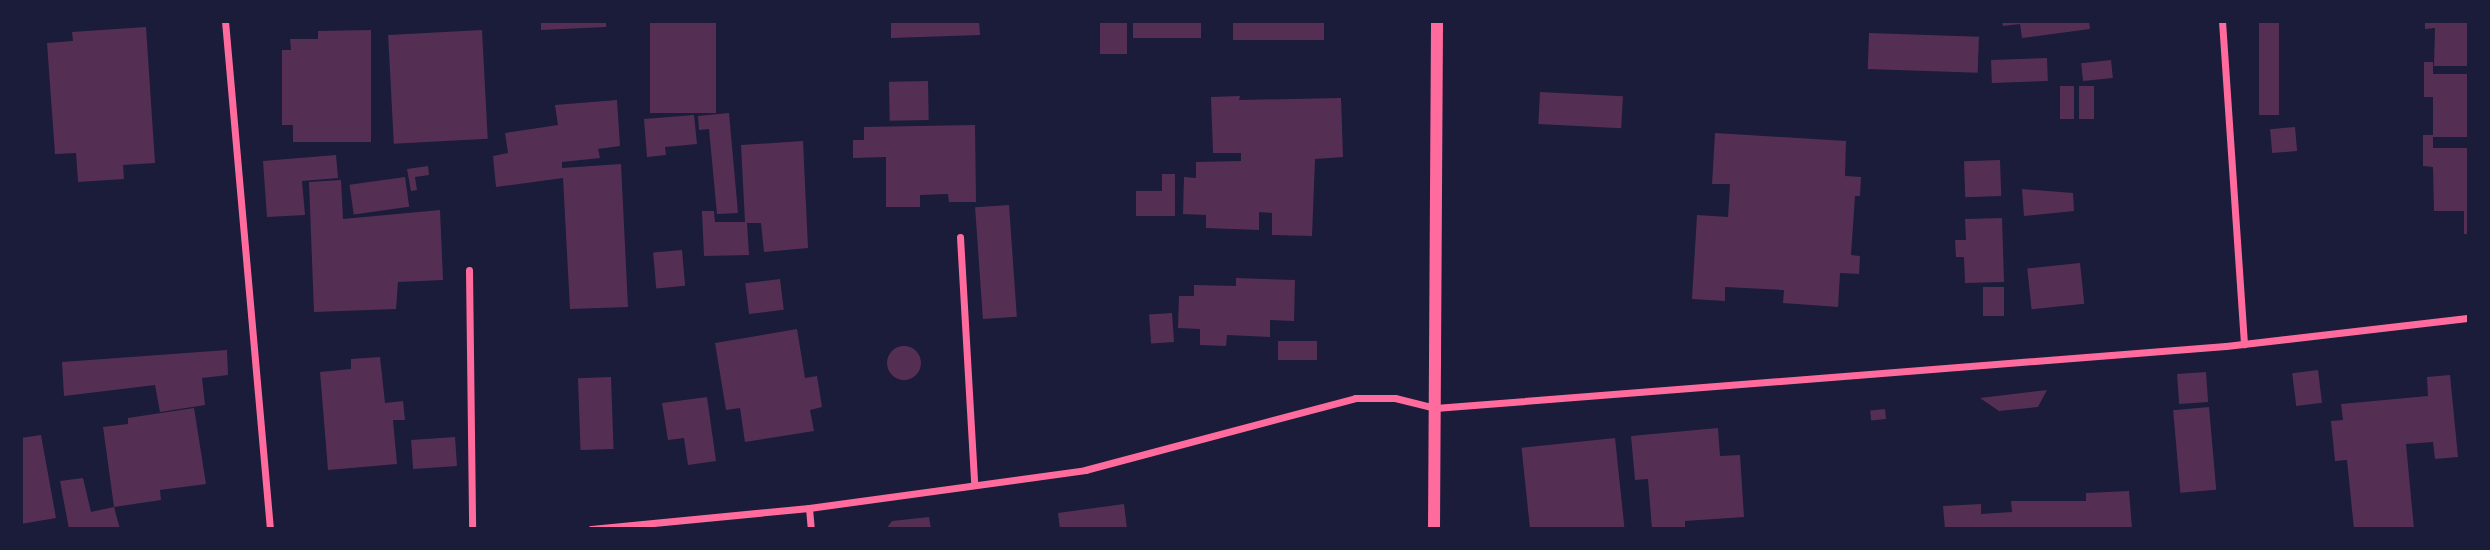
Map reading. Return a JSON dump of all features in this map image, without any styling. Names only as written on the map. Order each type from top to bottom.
[{"type":"street","points":[[225,21],[270,529]]},
{"type":"street","points":[[1434,529],[1437,21]]},
{"type":"street","points":[[2222,21],[2244,344]]},
{"type":"street","points":[[960,237],[974,483]]},
{"type":"street","points":[[469,270],[472,529]]},
{"type":"street","points":[[591,529],[809,508],[974,483],[1085,470],[1146,457],[1355,398],[1395,398],[1435,408],[2244,344],[2469,318]]},
{"type":"street","points":[[809,508],[811,529]]},
{"type":"building","points":[[541,21],[606,21],[606,27],[541,30]]},
{"type":"building","points":[[650,21],[716,21],[716,113],[650,113]]},
{"type":"building","points":[[891,21],[979,21],[980,35],[891,38]]},
{"type":"building","points":[[1100,21],[1127,21],[1127,54],[1100,54]]},
{"type":"building","points":[[1133,21],[1201,21],[1201,38],[1133,38]]},
{"type":"building","points":[[1233,21],[1324,21],[1324,40],[1233,40]]},
{"type":"building","points":[[2002,21],[2089,21],[2090,29],[2022,38],[2020,24],[2003,26]]},
{"type":"building","points":[[2259,21],[2279,21],[2279,115],[2259,115]]},
{"type":"building","points":[[2425,21],[2469,21],[2469,66],[2434,66],[2435,28],[2425,29]]},
{"type":"building","points":[[146,27],[155,163],[123,165],[124,179],[78,182],[76,153],[55,154],[47,43],[73,41],[72,32]]},
{"type":"building","points":[[371,30],[371,142],[293,142],[293,125],[282,125],[282,50],[291,50],[290,39],[318,39],[318,31]]},
{"type":"building","points":[[482,30],[488,139],[394,144],[388,35]]},
{"type":"building","points":[[1869,33],[1979,37],[1978,73],[1868,69]]},
{"type":"building","points":[[2047,58],[2048,81],[1992,83],[1991,60]]},
{"type":"building","points":[[2111,60],[2113,78],[2083,81],[2081,63]]},
{"type":"building","points":[[2424,62],[2433,62],[2433,74],[2469,74],[2469,137],[2433,137],[2433,148],[2469,148],[2469,234],[2464,234],[2464,211],[2434,211],[2433,167],[2423,166],[2423,135],[2433,135],[2433,97],[2424,97]]},
{"type":"building","points":[[928,81],[929,120],[890,121],[889,82]]},
{"type":"building","points":[[2060,86],[2074,86],[2074,119],[2060,119]]},
{"type":"building","points":[[2079,86],[2094,86],[2094,119],[2079,119]]},
{"type":"building","points":[[1540,92],[1623,96],[1621,128],[1538,124]]},
{"type":"building","points":[[1240,96],[1239,100],[1341,98],[1343,157],[1315,159],[1312,236],[1272,235],[1272,213],[1259,212],[1259,230],[1206,228],[1206,215],[1183,214],[1184,177],[1196,178],[1196,162],[1241,161],[1241,153],[1213,153],[1211,97]]},
{"type":"building","points":[[617,100],[620,146],[598,149],[600,158],[562,162],[562,168],[621,164],[628,307],[570,309],[563,178],[496,187],[493,156],[508,153],[505,133],[558,125],[555,105]]},
{"type":"building","points":[[729,113],[738,213],[717,214],[709,129],[699,130],[698,116]]},
{"type":"building","points":[[694,115],[697,144],[665,147],[666,155],[647,157],[644,119]]},
{"type":"building","points":[[975,125],[976,202],[949,202],[948,194],[920,195],[920,207],[886,207],[886,157],[853,158],[853,140],[864,140],[864,127]]},
{"type":"building","points":[[2295,127],[2297,151],[2272,153],[2270,129]]},
{"type":"building","points":[[1715,133],[1846,141],[1845,176],[1861,177],[1860,196],[1855,196],[1851,255],[1860,256],[1859,274],[1840,273],[1838,307],[1783,303],[1784,290],[1725,287],[1725,301],[1692,299],[1697,215],[1728,217],[1730,184],[1712,184]]},
{"type":"building","points":[[803,141],[808,248],[764,252],[761,223],[747,223],[749,255],[704,256],[702,211],[714,211],[715,222],[745,222],[741,145]]},
{"type":"building","points":[[336,155],[338,178],[302,181],[305,215],[267,217],[263,161]]},
{"type":"building","points":[[2000,160],[2001,196],[1965,197],[1964,161]]},
{"type":"building","points":[[428,166],[429,175],[415,177],[417,190],[411,191],[407,169]]},
{"type":"building","points":[[1162,174],[1175,174],[1175,216],[1136,216],[1136,191],[1162,191]]},
{"type":"building","points":[[405,177],[409,207],[354,215],[350,185]]},
{"type":"building","points":[[341,180],[343,219],[440,210],[443,280],[398,282],[396,309],[314,312],[309,182]]},
{"type":"building","points":[[2022,189],[2073,193],[2074,211],[2024,216]]},
{"type":"building","points":[[1009,205],[1017,317],[983,319],[975,207]]},
{"type":"building","points":[[2002,218],[2004,282],[1965,283],[1964,257],[1956,257],[1955,240],[1966,240],[1965,219]]},
{"type":"building","points":[[682,250],[685,286],[656,288],[653,253]]},
{"type":"building","points":[[2080,263],[2084,304],[2032,309],[2027,269]]},
{"type":"building","points":[[1236,278],[1295,280],[1294,321],[1270,320],[1270,337],[1227,335],[1226,346],[1200,345],[1200,329],[1178,328],[1179,296],[1194,296],[1194,285],[1236,286]]},
{"type":"building","points":[[780,279],[784,310],[749,314],[745,283]]},
{"type":"building","points":[[1983,287],[2004,287],[2004,316],[1983,316]]},
{"type":"building","points":[[1172,313],[1174,342],[1151,344],[1149,315]]},
{"type":"building","points":[[797,329],[805,378],[817,376],[822,407],[810,410],[814,431],[745,442],[740,408],[726,410],[715,343]]},
{"type":"building","points":[[1278,341],[1317,341],[1317,360],[1278,360]]},
{"type":"building","points":[[904,346],[916,351],[921,363],[916,375],[904,380],[892,375],[887,363],[892,351]]},
{"type":"building","points":[[227,350],[228,375],[202,378],[205,405],[160,412],[155,385],[64,396],[62,362]]},
{"type":"building","points":[[380,357],[385,403],[403,401],[405,420],[393,420],[397,464],[328,470],[320,372],[351,369],[351,359]]},
{"type":"building","points":[[2318,370],[2322,403],[2296,406],[2292,373]]},
{"type":"building","points":[[2206,372],[2208,402],[2179,404],[2177,374]]},
{"type":"building","points":[[2450,375],[2458,457],[2435,459],[2433,442],[2406,444],[2414,529],[2354,529],[2347,460],[2335,461],[2331,421],[2343,420],[2341,404],[2428,396],[2427,377]]},
{"type":"building","points":[[611,377],[614,449],[581,450],[578,378]]},
{"type":"building","points":[[2047,390],[2038,407],[1999,411],[1980,398]]},
{"type":"building","points":[[707,397],[716,461],[688,465],[684,438],[668,440],[662,403]]},
{"type":"building","points":[[2209,407],[2216,490],[2180,493],[2173,410]]},
{"type":"building","points":[[194,408],[206,484],[160,490],[161,500],[114,507],[103,427],[128,424],[128,418]]},
{"type":"building","points":[[1885,409],[1886,419],[1871,421],[1870,411]]},
{"type":"building","points":[[1718,428],[1720,456],[1740,455],[1744,517],[1685,521],[1685,529],[1652,529],[1648,479],[1635,480],[1631,436]]},
{"type":"building","points":[[41,435],[56,518],[21,524],[21,438]]},
{"type":"building","points":[[455,437],[457,466],[413,469],[411,440]]},
{"type":"building","points":[[1615,438],[1625,529],[1530,529],[1522,448]]},
{"type":"building","points":[[83,478],[91,512],[114,507],[120,529],[69,529],[60,481]]},
{"type":"building","points":[[2129,491],[2132,529],[1945,529],[1943,506],[1981,504],[1981,514],[2012,512],[2011,501],[2086,501],[2086,493]]},
{"type":"building","points":[[1124,504],[1127,529],[1060,529],[1058,513]]},
{"type":"building","points":[[929,517],[931,529],[886,529],[892,521]]}]
